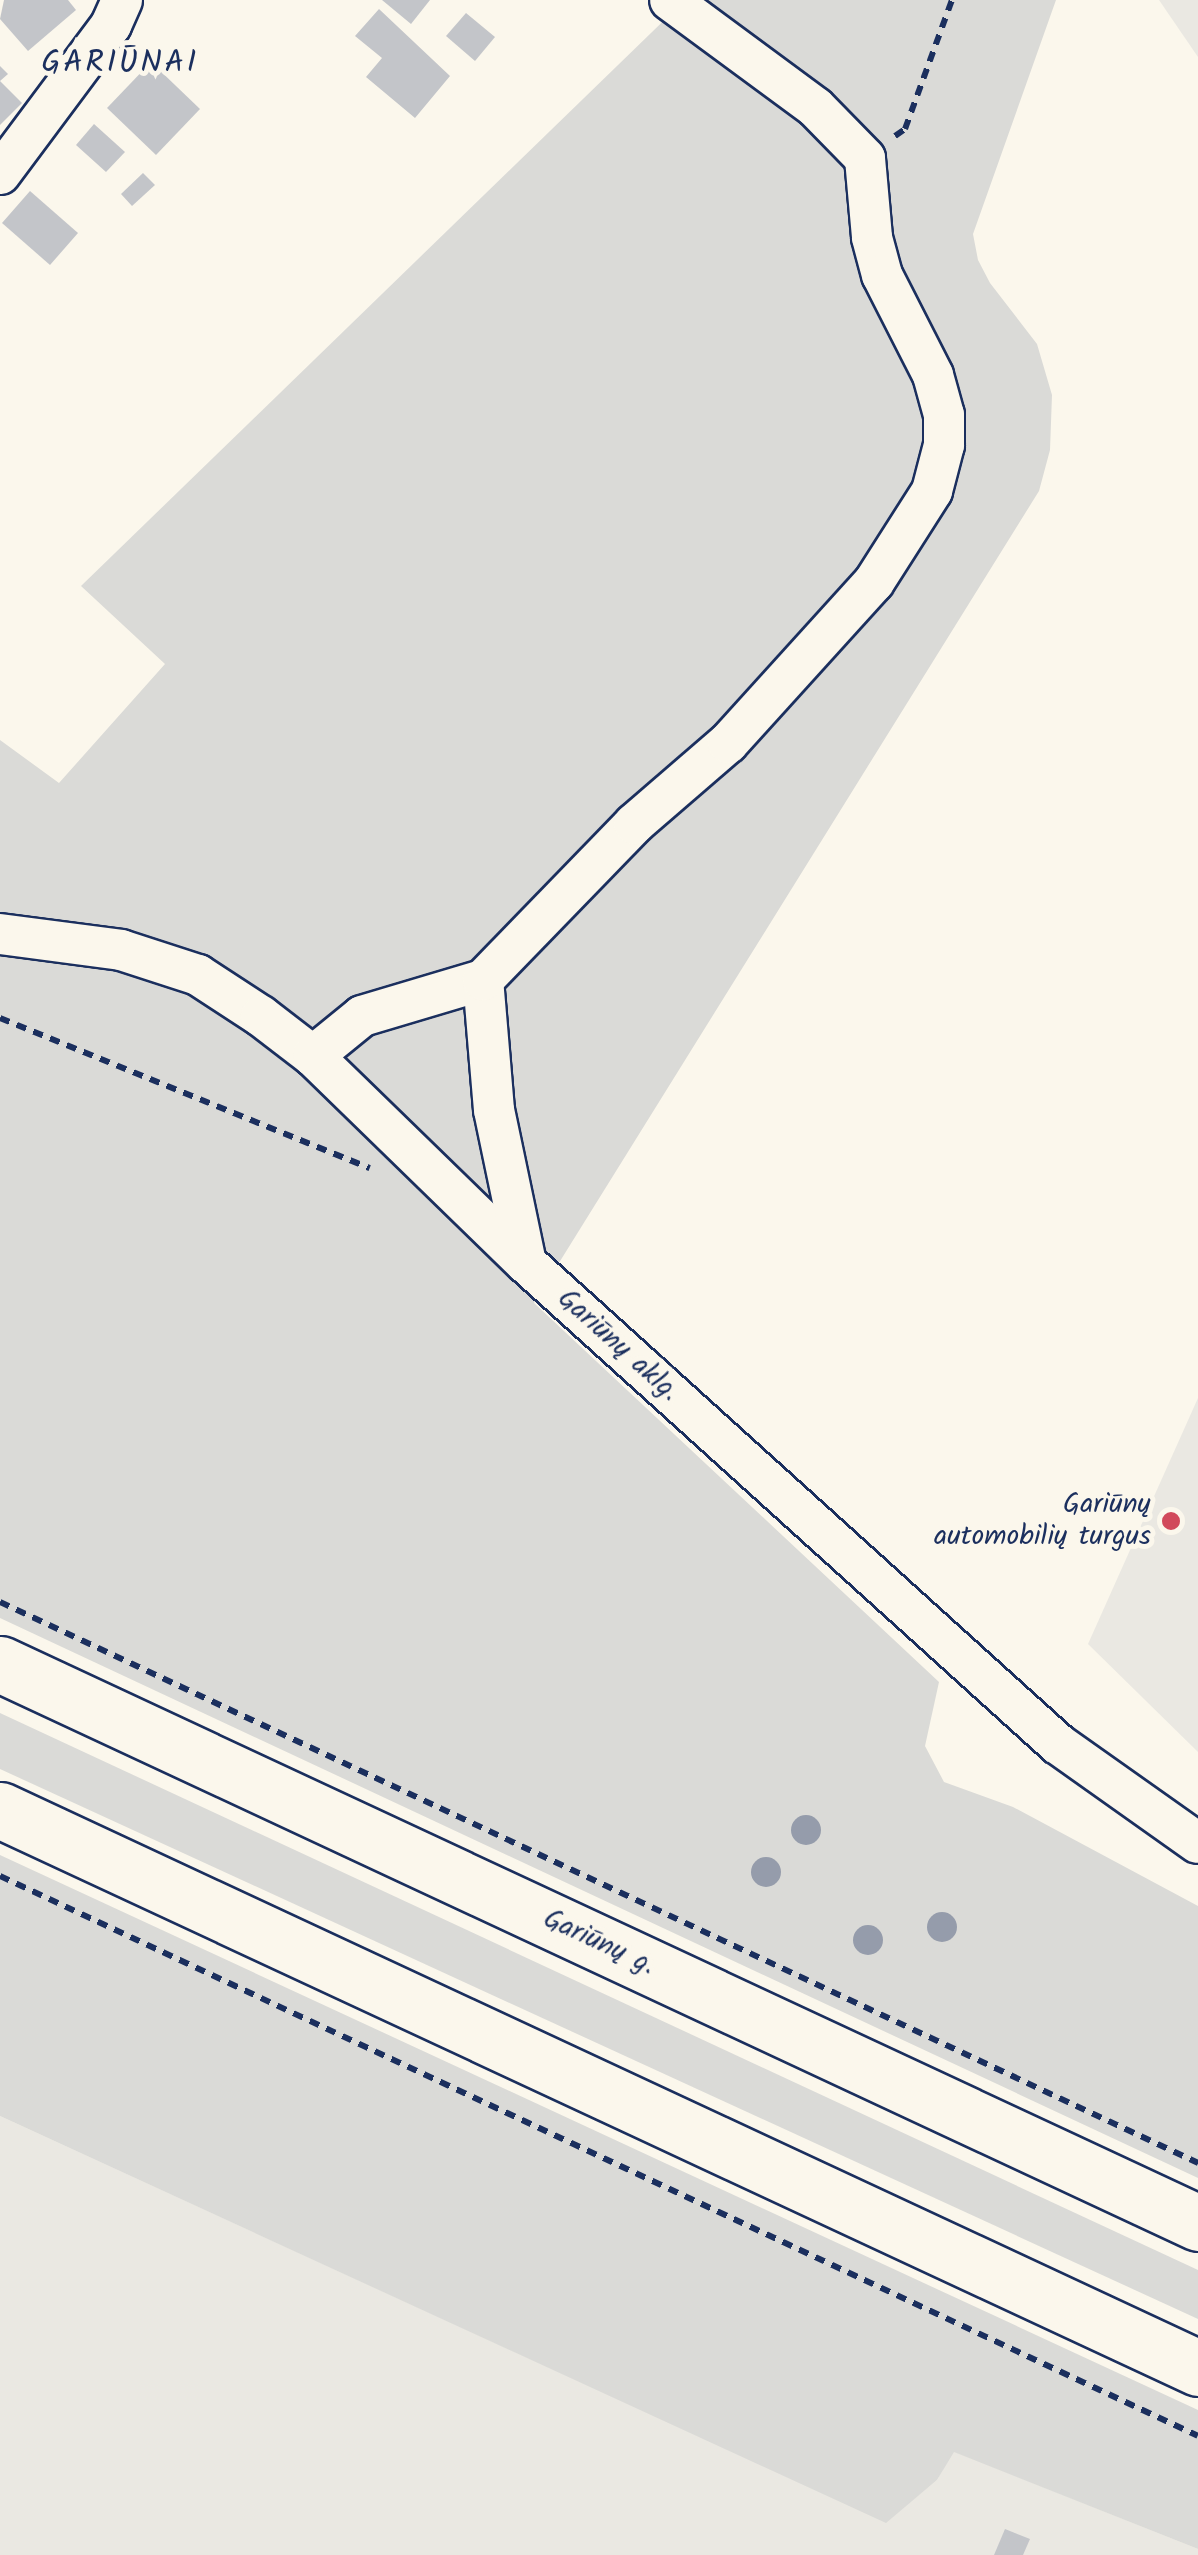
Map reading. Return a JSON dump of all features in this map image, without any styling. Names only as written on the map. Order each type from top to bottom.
[{"type":"highway","name":"Gariūnų g.","points":[[0,1664],[1198,2223]]},
{"type":"highway","points":[[0,1810],[1198,2368]]},
{"type":"street","points":[[0,174],[112,26],[122,0]]},
{"type":"street","points":[[314,1056],[362,1016],[482,980],[634,824],[728,743],[874,582],[932,490],[944,445],[944,414],[933,375],[882,275],[872,237],[865,158],[815,108],[670,0]]},
{"type":"street","name":"Gariūnų aklg.","points":[[0,934],[122,950],[198,974],[314,1056],[526,1263],[1058,1744],[1198,1842]]},
{"type":"street","points":[[482,980],[494,1110],[526,1263]]},
{"type":"path","points":[[865,158],[905,128],[952,0]]},
{"type":"path","points":[[0,1018],[379,1172]]},
{"type":"path","points":[[0,1602],[1198,2163]]},
{"type":"path","points":[[0,1876],[1198,2436]]},
{"type":"shaded area","points":[[685,0],[1056,0],[973,234],[978,260],[990,283],[1037,344],[1052,395],[1050,450],[1039,491],[534,1303],[939,1682],[925,1746],[944,1782],[1013,1807],[1198,1906],[1198,2178],[0,1618],[0,740],[59,783],[165,664],[81,586]]},
{"type":"shaded area","points":[[1159,0],[1198,0],[1198,57]]},
{"type":"shaded area","name":"Gariūnų automobilių turgus","points":[[1198,1398],[1198,1752],[1088,1644]]},
{"type":"shaded area","points":[[0,1713],[1198,2270],[1198,2319],[0,1769]]},
{"type":"shaded area","points":[[0,1855],[1198,2410],[1198,2549],[954,2452],[937,2480],[886,2523],[0,2116]]},
{"type":"shaded area","points":[[0,2116],[886,2522],[937,2480],[953,2451],[1198,2549],[1198,2555],[0,2555]]},
{"type":"building","points":[[4,0],[68,0],[76,10],[28,51],[0,19]]},
{"type":"building","points":[[382,0],[430,0],[411,24]]},
{"type":"building","points":[[379,9],[450,76],[415,118],[366,77],[382,58],[355,36]]},
{"type":"building","points":[[466,13],[495,37],[475,61],[446,36]]},
{"type":"building","points":[[151,62],[200,109],[156,155],[107,108]]},
{"type":"building","points":[[0,81],[22,103],[0,125]]},
{"type":"building","points":[[94,124],[125,152],[106,172],[76,145]]},
{"type":"building","points":[[143,173],[155,185],[132,206],[121,194]]},
{"type":"building","points":[[30,191],[78,233],[50,265],[2,223]]},
{"type":"building","points":[[1005,2529],[1030,2539],[1023,2555],[994,2555]]},
{"type":"place","name":"Gariūnų automobilių turgus","points":[[1171,1521]]},
{"type":"district","name":"GARIŪNAI","points":[[120,64]]}]
